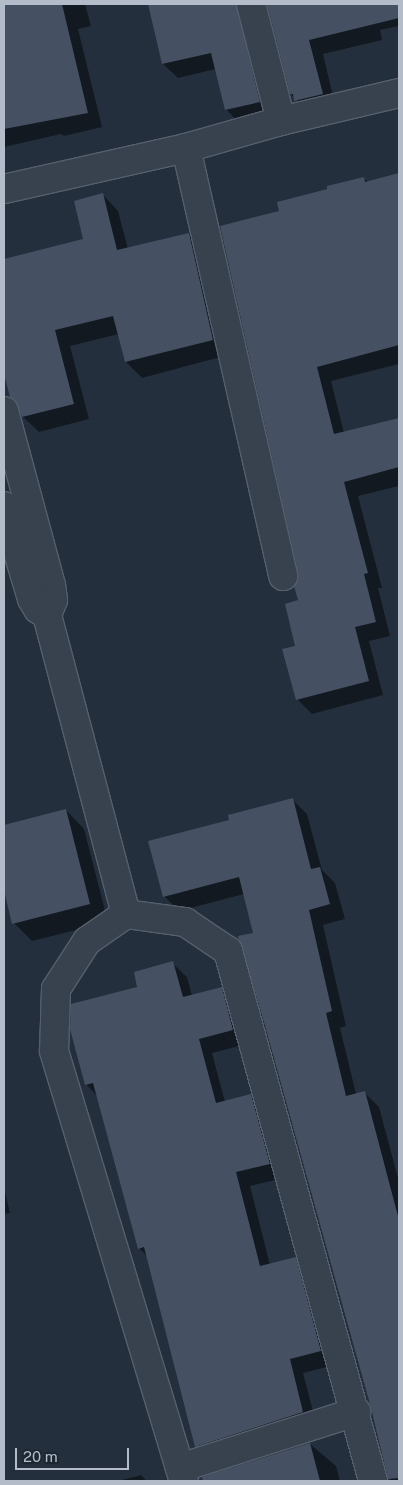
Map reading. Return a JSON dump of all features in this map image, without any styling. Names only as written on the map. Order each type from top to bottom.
[{"type":"street","points":[[251,4],[281,121]]},
{"type":"street","points":[[4,189],[186,148],[281,121],[399,94]]},
{"type":"street","points":[[186,148],[283,576]]},
{"type":"street","points":[[4,411],[52,585],[53,600],[47,615],[126,914]]},
{"type":"street","points":[[4,506],[32,600],[47,615]]},
{"type":"street","points":[[356,1412],[182,1475],[54,1051],[56,989],[87,941],[126,914],[185,922],[228,952],[356,1412],[373,1481]]},
{"type":"building","points":[[4,4],[62,4],[88,113],[4,129]]},
{"type":"building","points":[[148,4],[236,4],[260,102],[225,110],[211,53],[162,64]]},
{"type":"building","points":[[267,4],[399,4],[399,18],[309,40],[323,94],[294,101],[293,94],[290,94]]},
{"type":"building","points":[[399,173],[399,345],[317,367],[334,434],[399,418],[399,467],[344,482],[368,573],[364,574],[376,622],[355,627],[369,681],[296,700],[282,649],[295,646],[285,604],[298,600],[294,586],[298,580],[298,573],[220,226],[279,211],[277,202],[327,189],[327,186],[364,177],[365,182]]},
{"type":"building","points":[[103,193],[117,250],[189,233],[213,340],[125,362],[113,316],[55,330],[74,404],[22,417],[15,400],[10,397],[4,374],[4,259],[83,239],[74,201]]},
{"type":"building","points":[[293,798],[311,869],[320,867],[330,904],[309,910],[332,1011],[326,1013],[346,1096],[365,1091],[399,1220],[399,1478],[388,1479],[371,1408],[264,1022],[238,936],[253,933],[239,877],[163,897],[148,841],[229,820],[228,815]]},
{"type":"building","points":[[66,809],[90,904],[12,924],[4,890],[4,825]]},
{"type":"building","points":[[173,961],[183,997],[222,987],[233,1030],[199,1039],[216,1103],[251,1094],[270,1164],[236,1172],[260,1266],[296,1257],[321,1351],[290,1359],[303,1412],[195,1447],[144,1247],[138,1249],[93,1083],[85,1085],[70,1029],[71,1004],[137,987],[134,972]]},
{"type":"building","points":[[310,1443],[320,1481],[203,1481],[202,1477]]}]
